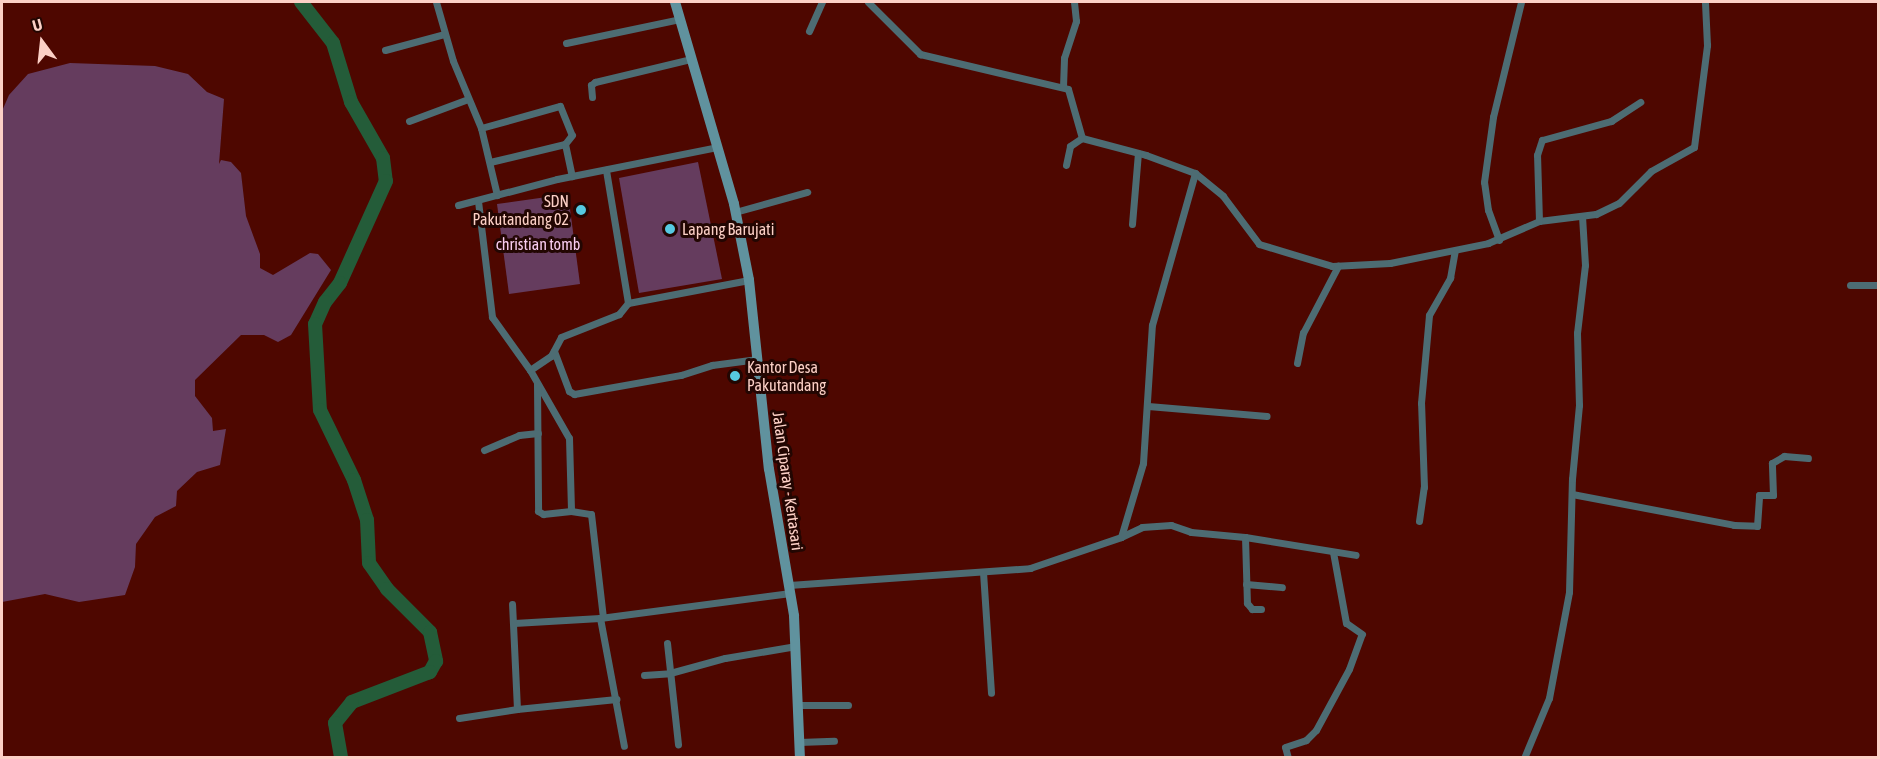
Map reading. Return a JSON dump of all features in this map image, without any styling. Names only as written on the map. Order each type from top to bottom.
[{"type":"main road","name":"Jalan Ciparay - Kertasari","points":[[675,2],[735,212],[749,280],[769,469],[796,646],[800,758]]},
{"type":"street","points":[[436,2],[444,34],[481,128],[498,195]]},
{"type":"street","points":[[809,31],[822,2]]},
{"type":"street","points":[[868,2],[920,54],[1063,87],[1070,92],[1082,138]]},
{"type":"street","points":[[1063,87],[1064,58],[1076,21],[1074,2]]},
{"type":"street","points":[[1498,240],[1488,210],[1484,182],[1492,117],[1521,2]]},
{"type":"street","points":[[1066,165],[1070,146],[1082,138],[1138,153],[1195,173],[1223,196],[1259,244],[1268,249],[1338,266],[1390,262],[1498,240],[1539,220],[1582,216],[1618,203],[1651,171],[1694,147],[1707,45],[1706,2]]},
{"type":"street","points":[[566,43],[680,19]]},
{"type":"street","points":[[385,50],[444,34]]},
{"type":"street","points":[[592,98],[591,85],[595,82],[692,59]]},
{"type":"street","points":[[409,121],[468,99]]},
{"type":"street","points":[[1539,220],[1537,155],[1542,140],[1611,120],[1640,102]]},
{"type":"street","points":[[481,128],[560,106],[572,135],[565,144],[490,162]]},
{"type":"street","points":[[565,144],[572,176]]},
{"type":"street","points":[[458,205],[572,176],[717,147]]},
{"type":"street","points":[[1132,224],[1138,153]]},
{"type":"street","points":[[606,170],[628,303]]},
{"type":"street","points":[[1121,537],[1143,463],[1152,325],[1195,173]]},
{"type":"street","points":[[735,212],[807,192]]},
{"type":"street","points":[[478,201],[492,317],[537,381],[568,438],[571,511]]},
{"type":"street","points":[[1524,758],[1549,698],[1566,612],[1579,405],[1577,333],[1585,277],[1582,216]]},
{"type":"street","points":[[1419,521],[1425,487],[1421,403],[1429,315],[1450,278],[1455,250]]},
{"type":"street","points":[[1297,363],[1303,333],[1338,266]]},
{"type":"street","points":[[530,370],[554,351],[568,333],[619,314],[628,303],[749,280]]},
{"type":"street","points":[[1850,285],[1878,285]]},
{"type":"street","points":[[554,351],[569,391],[574,394],[681,375],[712,365],[758,359]]},
{"type":"street","points":[[537,381],[538,511],[543,514],[588,511],[592,518],[602,617],[624,746]]},
{"type":"street","points":[[1148,406],[1267,416]]},
{"type":"street","points":[[484,450],[519,435],[538,434]]},
{"type":"street","points":[[1572,494],[1734,525],[1757,526],[1759,495],[1773,495],[1772,463],[1784,456],[1808,458]]},
{"type":"street","points":[[514,623],[602,617],[789,589],[1030,568],[1121,537],[1142,527],[1171,525],[1191,532],[1245,537],[1356,555]]},
{"type":"street","points":[[1245,537],[1249,607],[1261,609]]},
{"type":"street","points":[[1288,758],[1285,747],[1306,740],[1316,730],[1349,669],[1362,634],[1346,623],[1333,552]]},
{"type":"street","points":[[982,572],[991,693]]},
{"type":"street","points":[[1246,584],[1282,587]]},
{"type":"street","points":[[512,604],[514,623],[511,645],[517,709]]},
{"type":"street","points":[[667,643],[678,744]]},
{"type":"street","points":[[644,675],[670,673],[725,658],[796,646]]},
{"type":"street","points":[[459,718],[517,709],[616,699]]},
{"type":"street","points":[[798,705],[848,705]]},
{"type":"street","points":[[799,742],[834,741]]},
{"type":"green space","points":[[70,63],[155,66],[188,74],[207,92],[224,99],[219,164],[221,160],[231,162],[241,173],[246,216],[260,254],[260,268],[273,275],[310,253],[318,254],[331,270],[291,335],[278,342],[264,335],[241,335],[195,380],[195,396],[212,418],[213,431],[226,429],[220,465],[197,472],[177,491],[176,506],[155,517],[136,544],[135,567],[125,595],[79,602],[45,594],[2,602],[2,111],[9,95],[28,74]]},
{"type":"green space","name":"Lapang Barujati","points":[[698,162],[722,279],[639,293],[619,178]]},
{"type":"green space","name":"christian tomb","points":[[568,194],[580,284],[509,294],[497,204]]},
{"type":"waterway","points":[[301,2],[333,43],[351,102],[383,158],[386,181],[340,283],[325,302],[315,324],[320,410],[354,480],[367,520],[369,563],[387,589],[430,632],[436,661],[430,672],[352,702],[335,723],[341,758]]},
{"type":"place","name":"SDN Pakutandang 02","points":[[581,210]]},
{"type":"place","name":"Lapang Barujati","points":[[670,229]]},
{"type":"place","name":"Kantor Desa Pakutandang","points":[[735,376]]}]
